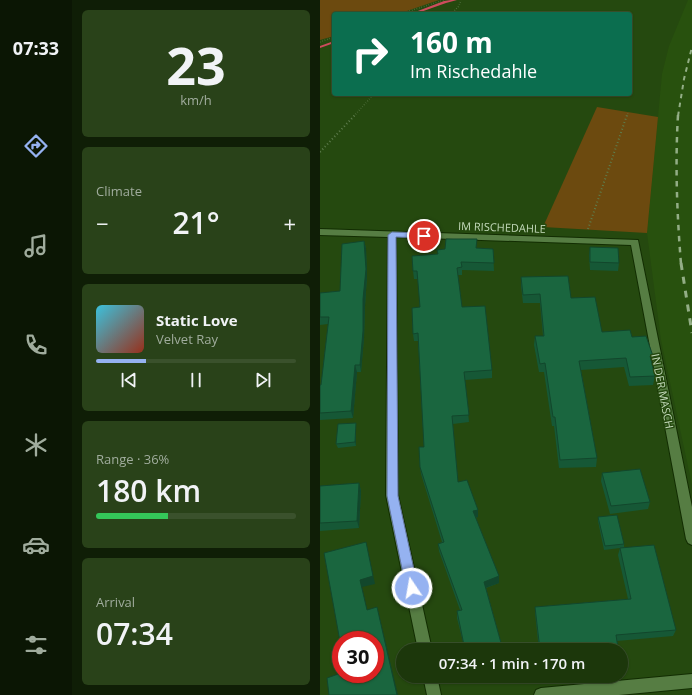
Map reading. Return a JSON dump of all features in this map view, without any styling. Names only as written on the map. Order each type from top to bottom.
[{"type":"street","name":"IM RISCHEDAHLE","points":[[320,232],[635,242]]},
{"type":"street","points":[[392,235],[392,496],[424,643]]},
{"type":"street","name":"IN DER MASCH","points":[[635,242],[692,539]]},
{"type":"street","points":[[541,695],[692,681]]},
{"type":"street","points":[[431,683],[434,695]]},
{"type":"path","points":[[406,12],[444,0]]},
{"type":"path","points":[[453,12],[459,6],[461,0],[465,0]]},
{"type":"path","points":[[320,42],[332,38]]},
{"type":"path","points":[[320,152],[372,96]]},
{"type":"path","points":[[584,240],[628,113]]},
{"type":"shaded area","points":[[320,0],[439,0],[404,12],[332,12],[332,37],[320,40]]},
{"type":"shaded area","points":[[688,0],[692,0],[692,485],[661,340],[647,233],[662,74],[669,46]]},
{"type":"shaded area","points":[[597,107],[658,117],[647,233],[543,227]]},
{"type":"building","points":[[446,239],[477,239],[476,248],[493,249],[494,263],[461,262],[462,267],[457,268],[462,307],[485,306],[492,370],[464,372],[469,415],[452,416],[458,482],[467,480],[478,510],[473,511],[499,576],[484,582],[501,643],[464,643],[457,611],[462,610],[438,544],[444,542],[420,467],[419,447],[424,447],[418,333],[413,334],[412,308],[420,307],[417,271],[413,271],[412,256],[438,254],[437,250],[445,249]]},
{"type":"building","points":[[364,241],[366,269],[363,299],[363,331],[360,365],[355,365],[351,411],[320,413],[320,385],[329,317],[320,317],[320,293],[340,291],[342,244]]},
{"type":"building","points":[[590,247],[618,248],[619,263],[590,262]]},
{"type":"building","points":[[568,276],[571,298],[595,297],[602,332],[630,330],[632,337],[646,336],[653,356],[650,356],[655,376],[630,377],[626,358],[579,361],[597,458],[560,460],[555,417],[553,417],[545,363],[540,364],[535,336],[544,336],[540,294],[523,295],[521,277]]},
{"type":"building","points":[[356,423],[355,442],[336,444],[338,424]]},
{"type":"building","points":[[640,469],[650,502],[611,506],[602,473]]},
{"type":"building","points":[[359,483],[357,521],[320,523],[320,486]]},
{"type":"building","points":[[617,515],[624,544],[605,546],[598,517]]},
{"type":"building","points":[[366,542],[373,576],[360,580],[367,610],[377,607],[382,631],[338,631],[324,553]]},
{"type":"building","points":[[654,545],[676,630],[616,635],[617,643],[539,643],[535,607],[631,599],[620,548]]},
{"type":"building","points":[[384,638],[397,695],[329,695],[327,678],[332,676],[332,683],[384,683]]},
{"type":"waterway","points":[[418,12],[445,2],[456,0]]},
{"type":"waterway","points":[[320,47],[332,43]]},
{"type":"railway","points":[[678,116],[684,79],[692,47]]},
{"type":"railway","points":[[678,115],[677,190],[681,264]]},
{"type":"railway","points":[[681,263],[692,333]]},
{"type":"route","points":[[412,588],[392,496],[392,235],[424,236]]}]
